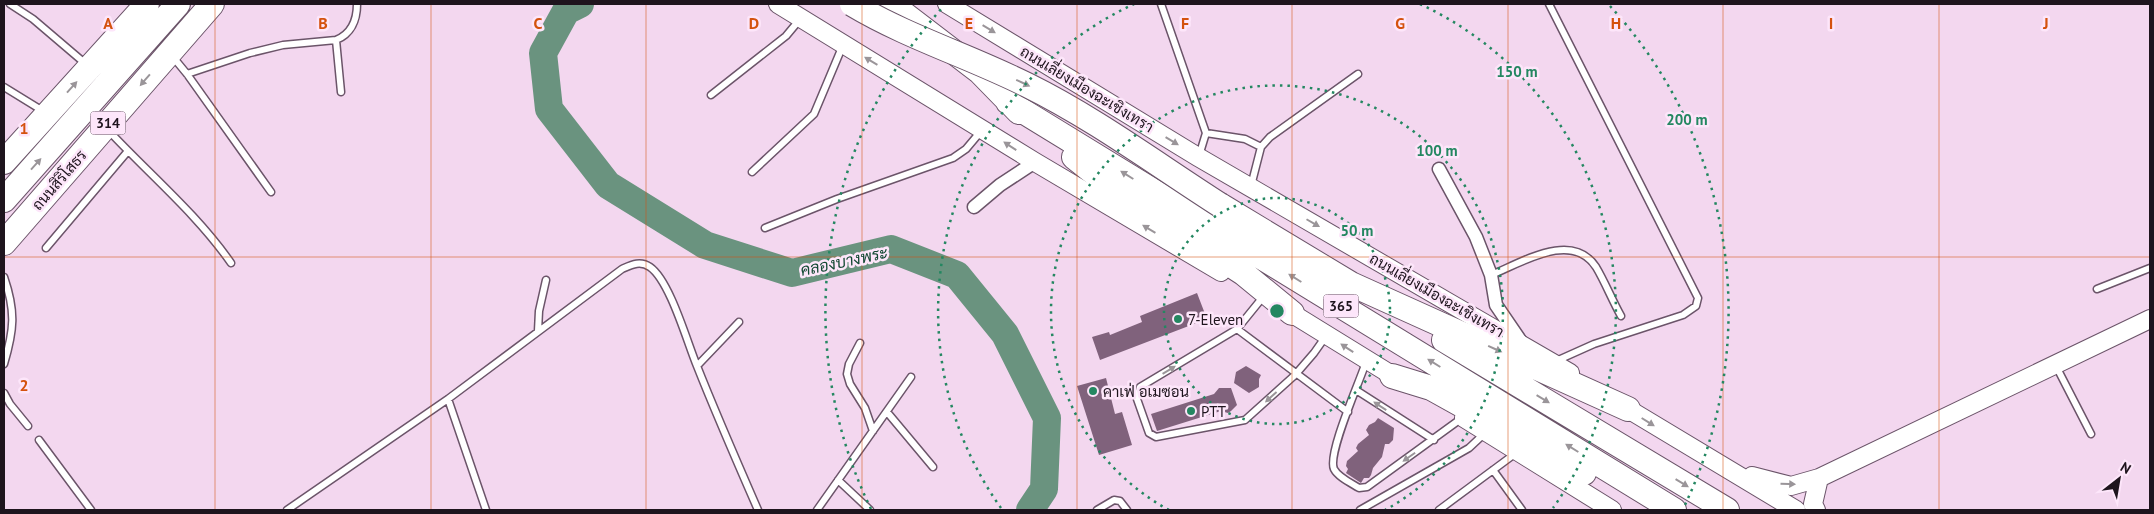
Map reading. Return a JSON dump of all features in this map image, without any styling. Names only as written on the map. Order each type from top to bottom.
[{"type":"highway","points":[[4,162],[148,4]]},
{"type":"highway","points":[[4,200],[178,4]]},
{"type":"highway","name":"ถนนสิริโสธร","points":[[4,243],[212,4]]},
{"type":"highway","points":[[852,4],[908,34],[1047,95],[1220,205],[1351,284],[1628,409]]},
{"type":"highway","points":[[891,4],[980,72],[1008,102],[1118,192],[1243,274],[1292,313]]},
{"type":"highway","name":"365","points":[[1008,102],[1674,510]]},
{"type":"highway","name":"365","points":[[1351,284],[1727,510]]},
{"type":"highway","points":[[1392,376],[1431,388],[1652,510]]},
{"type":"main road","name":"365","points":[[778,4],[1035,162],[1292,313],[1612,510]]},
{"type":"main road","name":"ถนนเลี่ยงเมืองฉะเชิงเทรา","points":[[947,4],[1198,157],[1552,362],[1796,510]]},
{"type":"main road","points":[[1679,440],[1724,464],[1769,482],[1791,486],[1819,478],[2150,319]]},
{"type":"main road","points":[[1816,510],[1813,504],[1819,478]]},
{"type":"street","points":[[974,207],[1000,185],[1035,162]]},
{"type":"street","points":[[1439,168],[1476,237],[1491,275],[1496,305],[1524,346]]},
{"type":"lane","points":[[10,4],[34,19],[90,67]]},
{"type":"lane","points":[[188,74],[250,53],[283,45],[336,40],[344,37],[351,29],[357,4]]},
{"type":"lane","points":[[1161,4],[1206,132],[1198,157]]},
{"type":"lane","points":[[1549,4],[1698,298],[1696,306],[1683,314],[1594,344],[1552,362]]},
{"type":"lane","points":[[711,95],[786,36],[801,17]]},
{"type":"lane","points":[[336,40],[341,92]]},
{"type":"lane","points":[[752,172],[814,114],[844,44]]},
{"type":"lane","points":[[169,52],[188,74],[271,192]]},
{"type":"lane","points":[[1250,187],[1262,147],[1281,128],[1358,74]]},
{"type":"lane","points":[[4,87],[47,114]]},
{"type":"lane","points":[[105,127],[217,242],[231,263]]},
{"type":"lane","points":[[765,228],[846,196],[953,158],[966,149],[983,129]]},
{"type":"lane","points":[[1206,132],[1245,139],[1262,147]]},
{"type":"lane","points":[[46,248],[128,151]]},
{"type":"lane","points":[[1491,275],[1549,251],[1570,249],[1584,254],[1595,266],[1621,316]]},
{"type":"lane","points":[[287,510],[448,399],[622,270],[632,264],[640,263],[649,266],[658,275],[676,311],[697,366],[758,510]]},
{"type":"lane","points":[[2097,289],[2150,268]]},
{"type":"lane","points":[[4,277],[10,294],[13,317],[12,336],[4,364]]},
{"type":"lane","points":[[538,331],[539,312],[546,280]]},
{"type":"lane","points":[[1263,297],[1237,330],[1140,387],[1137,399],[1149,433],[1156,437],[1245,420],[1295,374],[1314,353],[1326,335]]},
{"type":"lane","points":[[697,366],[739,322]]},
{"type":"lane","points":[[1237,330],[1348,412]]},
{"type":"lane","points":[[860,343],[849,364],[847,374],[850,384],[865,408],[873,431]]},
{"type":"lane","points":[[1366,360],[1336,444],[1332,461],[1334,470],[1359,488],[1367,487],[1463,417]]},
{"type":"lane","points":[[2055,364],[2091,434]]},
{"type":"lane","points":[[817,510],[912,377]]},
{"type":"lane","points":[[1356,390],[1434,440]]},
{"type":"lane","points":[[4,393],[10,404],[28,426]]},
{"type":"lane","points":[[448,399],[486,510]]},
{"type":"lane","points":[[887,412],[933,467]]},
{"type":"lane","points":[[1360,510],[1469,448],[1486,432]]},
{"type":"lane","points":[[39,440],[91,510]]},
{"type":"lane","points":[[1439,510],[1517,452]]},
{"type":"lane","points":[[1493,470],[1522,510]]},
{"type":"lane","points":[[838,480],[870,510]]},
{"type":"lane","points":[[1097,510],[1114,500],[1120,501],[1127,510]]},
{"type":"building","points":[[1197,293],[1207,319],[1100,360],[1092,337],[1109,332],[1110,335],[1142,322],[1140,316]]},
{"type":"building","points":[[1246,366],[1261,375],[1259,387],[1249,393],[1234,383],[1236,372]]},
{"type":"building","points":[[1106,378],[1115,414],[1122,412],[1132,445],[1099,455],[1077,386]]},
{"type":"building","points":[[1219,388],[1231,388],[1237,405],[1231,411],[1228,413],[1221,411],[1157,431],[1151,414],[1214,394]]},
{"type":"building","points":[[1378,418],[1394,428],[1393,440],[1389,444],[1385,444],[1382,457],[1373,468],[1371,475],[1369,478],[1364,478],[1361,483],[1346,473],[1348,469],[1346,466],[1347,461],[1358,451],[1356,448],[1358,444],[1369,435],[1366,430],[1369,425]]},
{"type":"waterway","name":"คลองบางพระ","points":[[580,4],[566,11],[543,53],[549,109],[608,185],[705,245],[792,273],[891,249],[957,275],[1005,334],[1047,418],[1044,489],[1030,510]]},
{"type":"place","name":"7-Eleven","points":[[1178,319]]},
{"type":"place","name":"คาเฟ่ อเมซอน","points":[[1093,391]]},
{"type":"place","name":"PTT","points":[[1191,411]]}]
